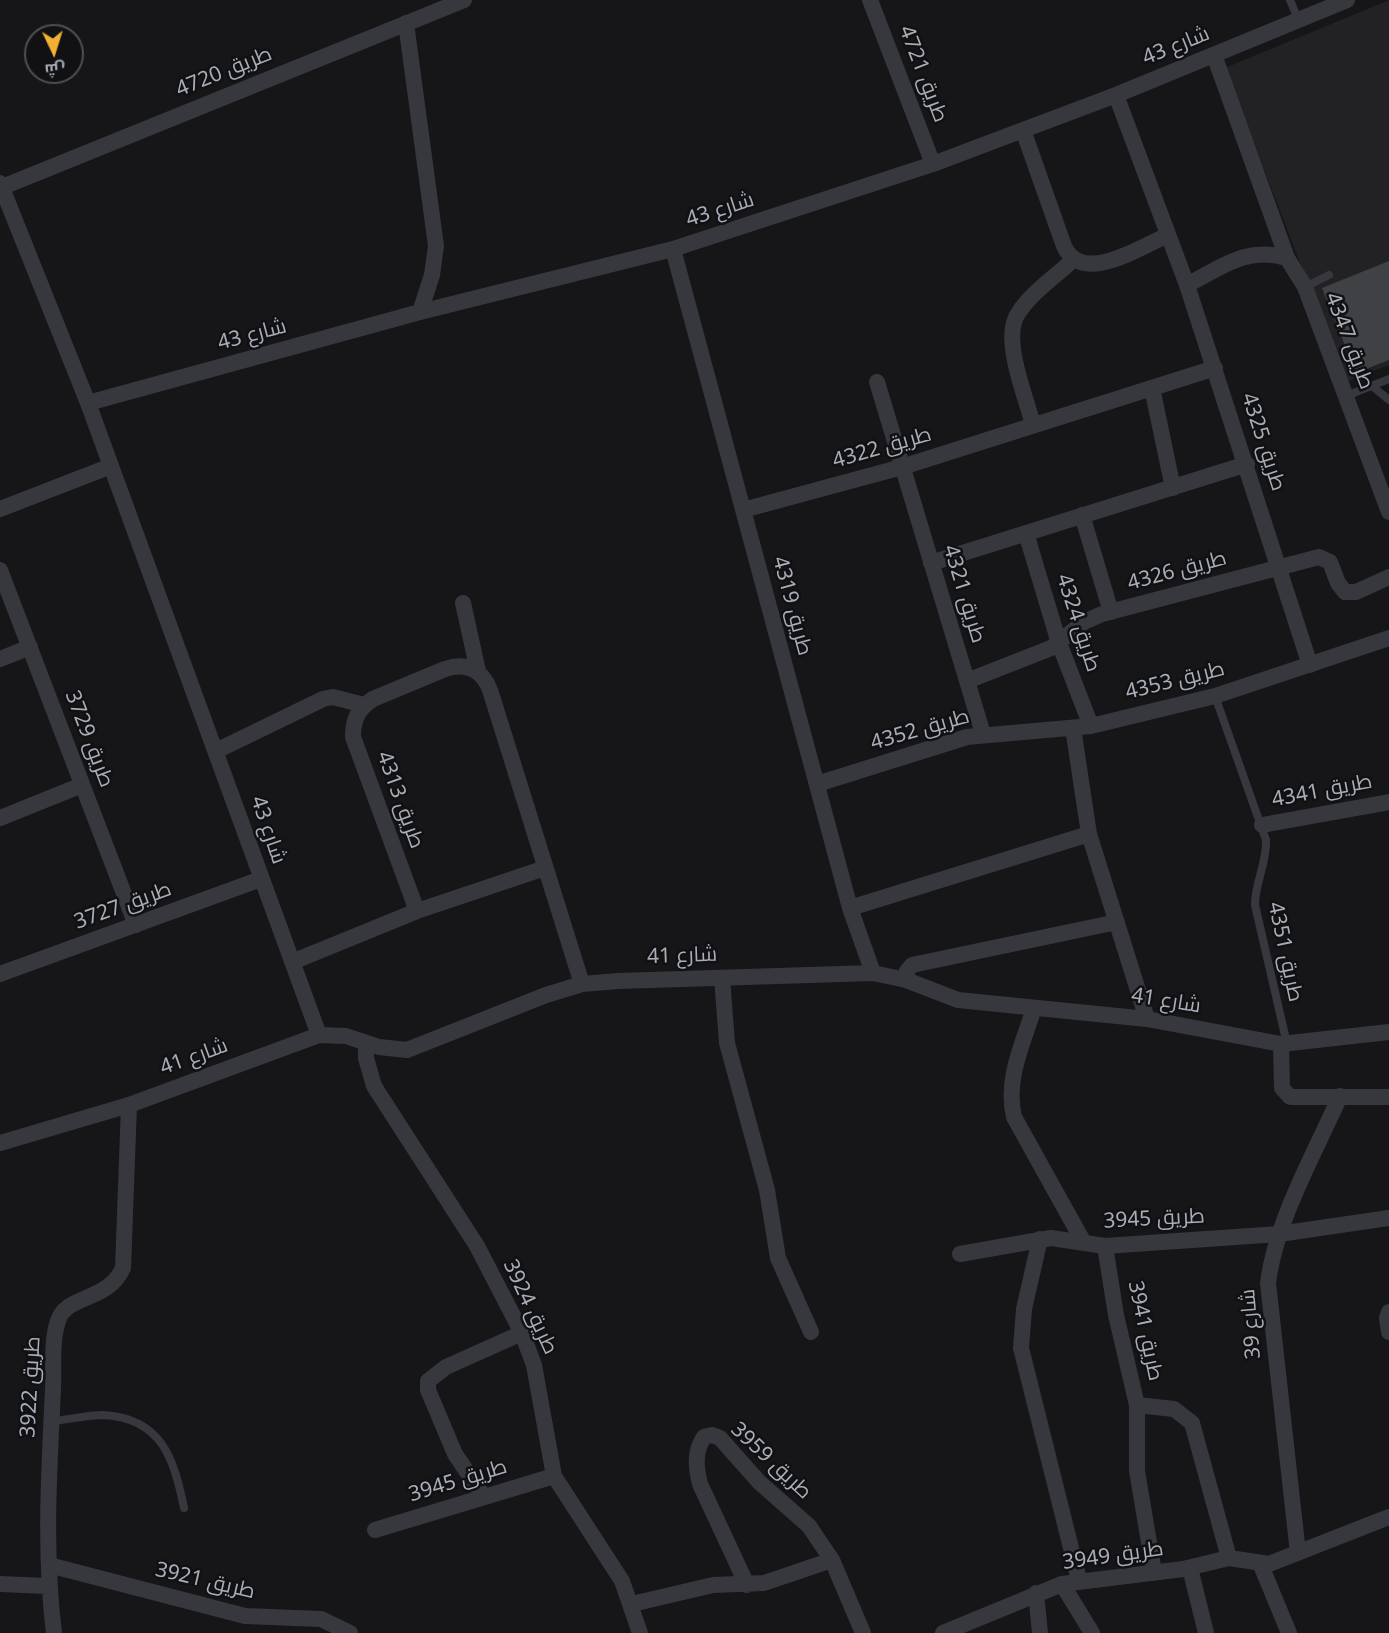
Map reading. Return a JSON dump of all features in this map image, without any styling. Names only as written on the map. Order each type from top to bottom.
[{"type":"street","name":"طريق 4720","points":[[1,186],[406,23],[436,5],[464,0]]},
{"type":"street","name":"طريق 4721","points":[[870,0],[933,164]]},
{"type":"street","name":"شارع 43","points":[[88,403],[420,312],[674,249],[933,164],[1116,95],[1347,0]]},
{"type":"street","points":[[406,23],[436,246],[432,274],[420,312]]},
{"type":"street","name":"طريق 4347","points":[[1214,55],[1287,258],[1305,287],[1389,512]]},
{"type":"street","name":"طريق 4325","points":[[1116,95],[1187,285],[1247,464],[1310,665]]},
{"type":"street","points":[[1023,130],[1064,246],[1073,260],[1081,264],[1098,265],[1168,235]]},
{"type":"street","name":"شارع 43","points":[[1,186],[88,403],[319,1035]]},
{"type":"street","name":"طريق 4319","points":[[674,249],[850,908],[873,973]]},
{"type":"street","points":[[1187,285],[1252,254],[1268,252],[1287,258]]},
{"type":"street","points":[[1033,425],[1012,348],[1013,322],[1019,311],[1073,260]]},
{"type":"street","name":"طريق 4322","points":[[743,510],[902,467],[1215,368]]},
{"type":"street","name":"طريق 4321","points":[[877,382],[983,734]]},
{"type":"street","points":[[1152,388],[1173,488]]},
{"type":"street","points":[[931,564],[1247,464]]},
{"type":"street","points":[[0,509],[111,466]]},
{"type":"street","name":"طريق 4324","points":[[1082,515],[1111,612]]},
{"type":"street","name":"طريق 4324","points":[[1026,533],[1059,643],[1090,726]]},
{"type":"street","name":"طريق 4326","points":[[967,681],[1059,643],[1084,622],[1111,612],[1323,557],[1330,562],[1341,588],[1351,593],[1389,577]]},
{"type":"street","name":"طريق 3729","points":[[0,570],[136,925]]},
{"type":"street","points":[[463,603],[478,671],[486,680],[490,690],[582,984]]},
{"type":"street","name":"طريق 4353","points":[[1073,728],[1215,696],[1389,638]]},
{"type":"street","points":[[0,659],[30,647]]},
{"type":"street","points":[[216,751],[323,699],[333,697],[364,705],[373,699],[456,665],[478,671]]},
{"type":"street","name":"طريق 4313","points":[[364,705],[357,715],[353,737],[417,911]]},
{"type":"street","points":[[1073,728],[1089,834],[1147,1019]]},
{"type":"street","name":"طريق 4352","points":[[817,784],[959,739],[983,734],[1073,728]]},
{"type":"street","points":[[0,818],[82,785]]},
{"type":"street","name":"طريق 4341","points":[[1262,825],[1389,802]]},
{"type":"street","points":[[850,908],[1089,834]]},
{"type":"street","points":[[292,962],[417,911],[545,868]]},
{"type":"street","name":"طريق 3727","points":[[0,974],[261,879]]},
{"type":"street","points":[[906,980],[907,971],[912,965],[1117,922]]},
{"type":"street","name":"شارع 41","points":[[0,1143],[129,1105],[319,1035],[346,1036],[393,1050],[420,1047],[546,995],[582,984],[873,973],[906,980],[958,1000],[1147,1019],[1284,1045],[1389,1032]]},
{"type":"street","points":[[722,978],[727,1043],[767,1190],[778,1258],[811,1332]]},
{"type":"street","points":[[1034,1008],[1014,1069],[1010,1101],[1014,1117],[1084,1243]]},
{"type":"street","name":"طريق 3924","points":[[366,1043],[366,1058],[374,1086],[477,1246],[522,1333],[534,1365],[554,1476],[622,1581],[632,1604],[640,1633]]},
{"type":"street","points":[[1284,1045],[1282,1088],[1286,1095],[1389,1100]]},
{"type":"street","name":"شارع 39","points":[[1298,1553],[1268,1283],[1271,1260],[1279,1234],[1340,1096]]},
{"type":"street","name":"طريق 3922","points":[[54,1633],[48,1566],[52,1422],[58,1321],[68,1306],[111,1287],[123,1268],[129,1105]]},
{"type":"street","name":"طريق 3945","points":[[960,1254],[1040,1239],[1064,1239],[1106,1246],[1279,1234],[1389,1218]]},
{"type":"street","points":[[1040,1239],[1024,1309],[1021,1348],[1079,1580]]},
{"type":"street","name":"طريق 3941","points":[[1106,1246],[1116,1315],[1137,1405],[1174,1409],[1192,1424],[1229,1558]]},
{"type":"street","points":[[1389,1312],[1389,1332]]},
{"type":"street","points":[[484,1497],[455,1454],[428,1390],[428,1381],[446,1367],[522,1333]]},
{"type":"street","points":[[1137,1405],[1137,1471],[1154,1572]]},
{"type":"street","name":"طريق 3959","points":[[747,1585],[700,1484],[696,1467],[698,1447],[704,1437],[712,1435],[720,1438],[759,1482],[809,1526],[832,1560],[863,1633]]},
{"type":"street","name":"طريق 3945","points":[[375,1530],[554,1476]]},
{"type":"street","points":[[1289,1633],[1260,1563],[1277,1562],[1389,1517]]},
{"type":"street","name":"طريق 3949","points":[[943,1633],[1036,1593],[1079,1580],[1190,1568],[1229,1558],[1260,1563]]},
{"type":"street","points":[[632,1604],[713,1585],[764,1583],[832,1560]]},
{"type":"street","name":"طريق 3921","points":[[48,1566],[244,1616],[313,1617],[350,1633]]},
{"type":"street","points":[[1190,1568],[1206,1633]]},
{"type":"street","points":[[0,1584],[48,1586]]},
{"type":"street","points":[[1062,1584],[1092,1633]]},
{"type":"street","points":[[1036,1593],[1040,1633]]},
{"type":"lane","points":[[1290,0],[1298,20]]},
{"type":"lane","points":[[1305,287],[1329,275]]},
{"type":"lane","points":[[1346,396],[1389,379]]},
{"type":"lane","points":[[1372,386],[1389,400]]},
{"type":"lane","name":"طريق 4351","points":[[1215,696],[1262,825],[1267,852],[1257,886],[1255,905],[1284,1045]]},
{"type":"lane","points":[[52,1422],[103,1415],[143,1425],[168,1450],[184,1508]]},
{"type":"shaded area","points":[[1389,0],[1389,365],[1346,382],[1225,68]]},
{"type":"building","points":[[1389,261],[1389,360],[1356,373],[1322,288]]}]
